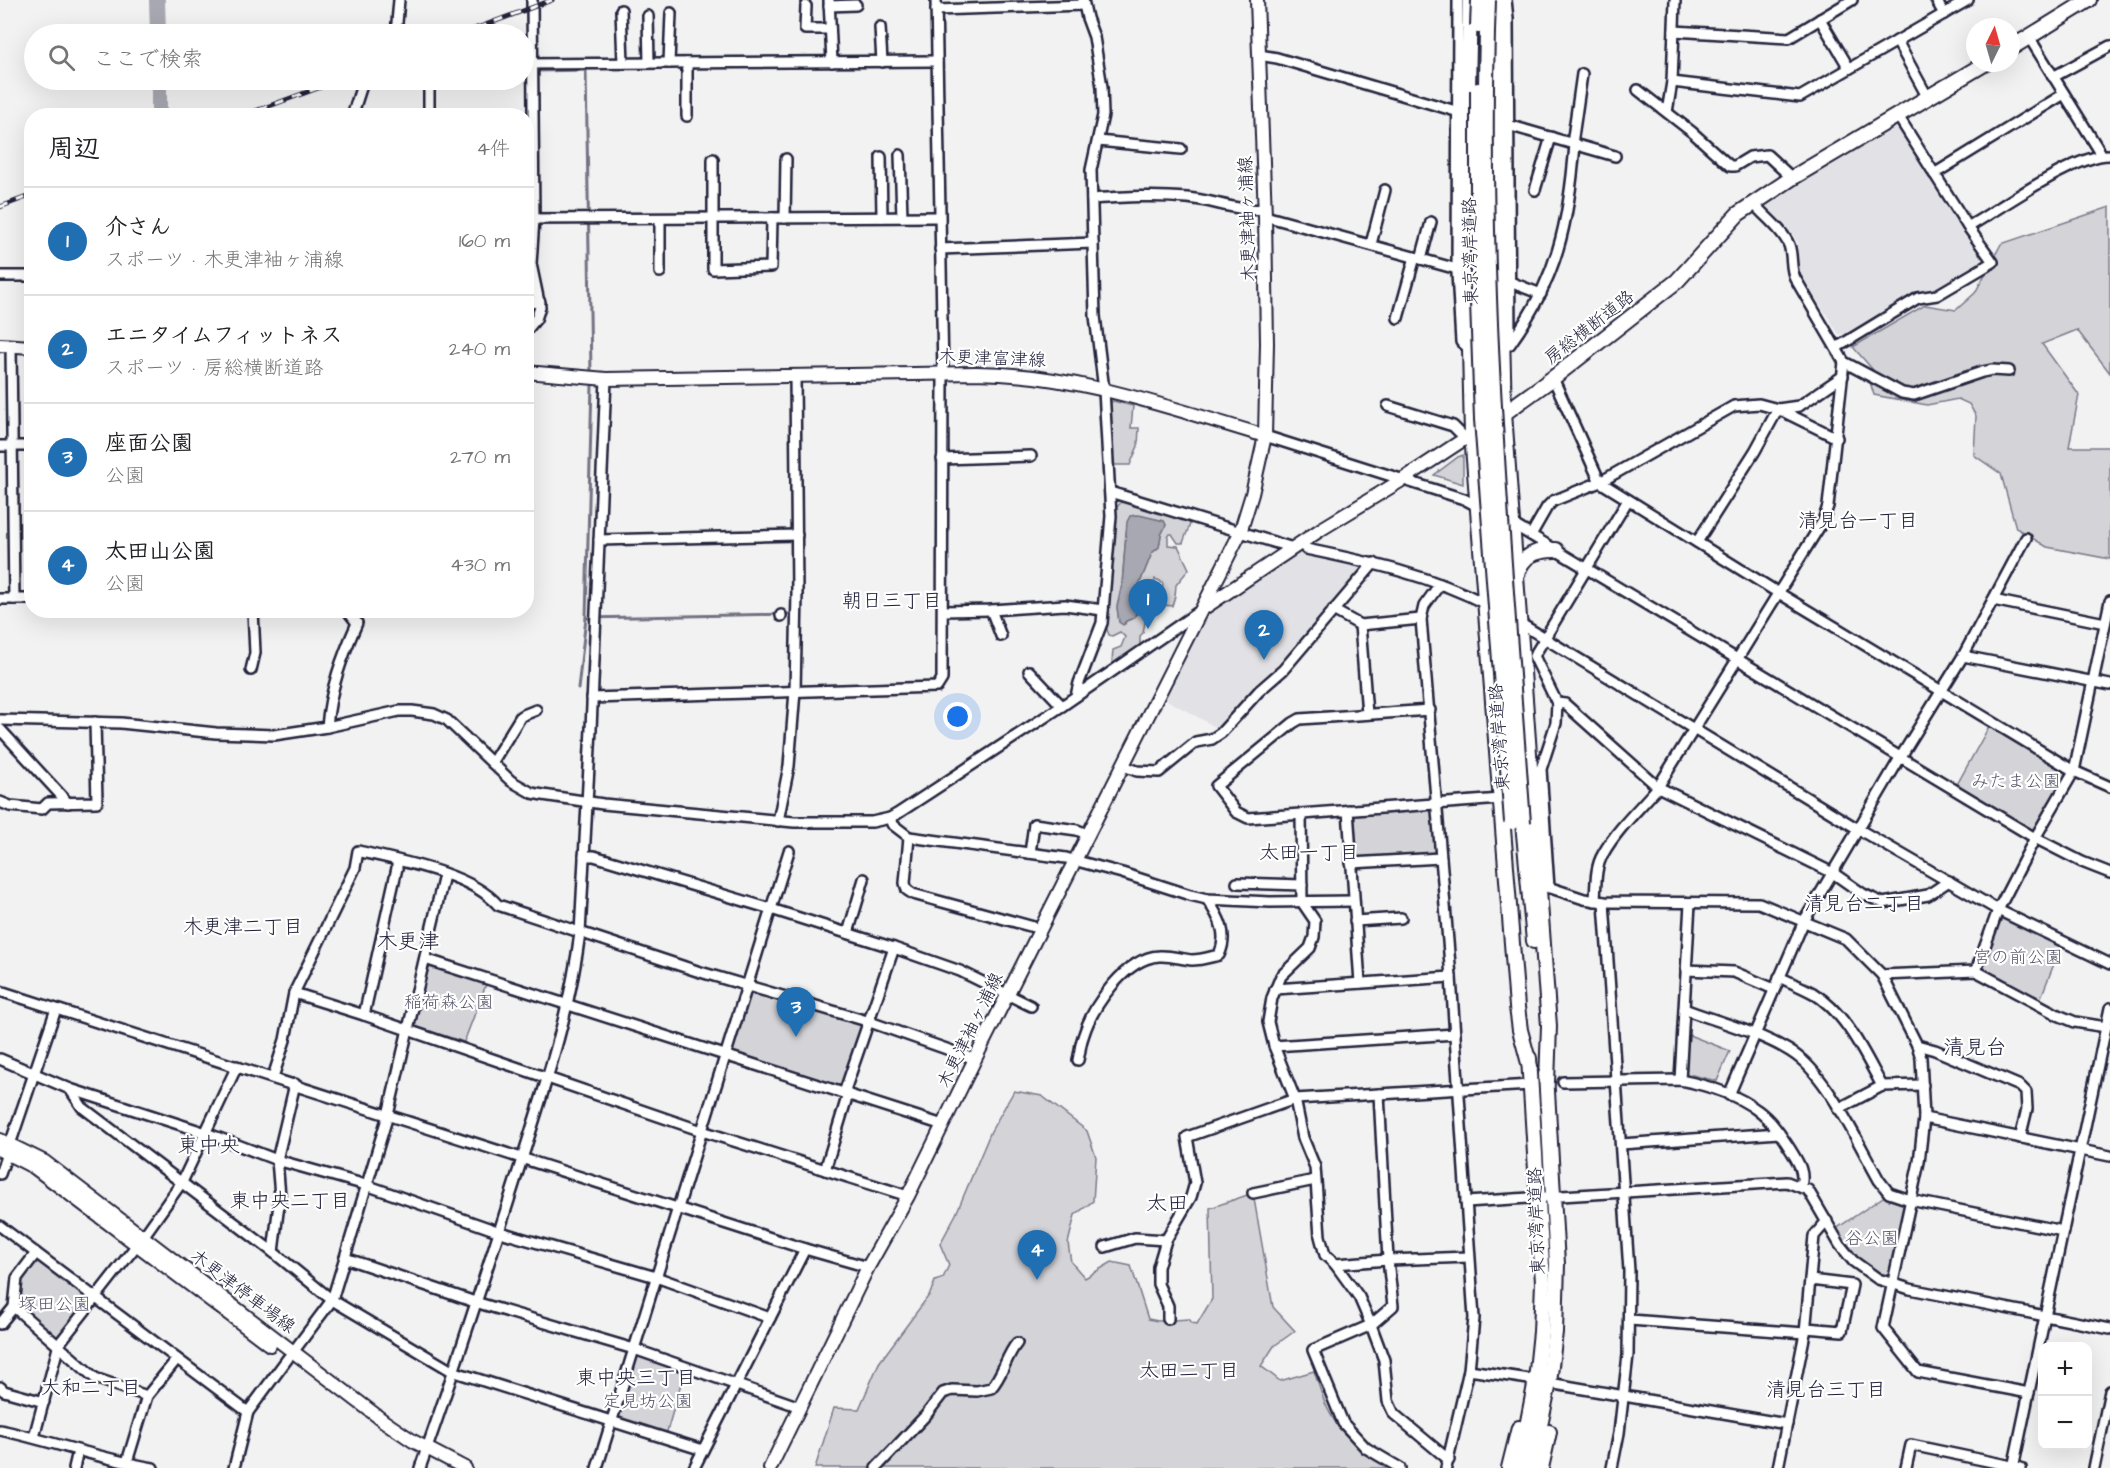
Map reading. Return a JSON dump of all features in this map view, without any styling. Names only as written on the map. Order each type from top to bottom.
[{"type":"highway","points":[[1470,0],[1466,176],[1470,349],[1468,436],[1479,507],[1517,1007],[1520,1030],[1530,1067]]},
{"type":"highway","name":"東京湾岸道路","points":[[1479,0],[1478,290],[1482,419],[1518,822],[1547,1082],[1557,1264],[1555,1332],[1549,1383],[1519,1468]]},
{"type":"highway","name":"東京湾岸道路","points":[[1488,0],[1488,277],[1493,416],[1542,1265],[1541,1332],[1531,1468]]},
{"type":"highway","points":[[1499,0],[1498,177],[1506,347],[1504,413],[1519,622],[1544,886],[1549,1026],[1547,1082]]},
{"type":"highway","points":[[2020,42],[2069,5],[2089,0]]},
{"type":"highway","name":"房総横断道路","points":[[1468,436],[1553,378],[1677,281],[1738,214],[1755,205],[1792,178],[1971,72]]},
{"type":"highway","points":[[1516,578],[1527,556],[1544,550],[1556,550]]},
{"type":"highway","points":[[1509,1468],[1541,1332]]},
{"type":"highway","points":[[1541,1468],[1554,1398],[1549,1383]]},
{"type":"main road","name":"木更津袖ヶ浦線","points":[[1257,0],[1265,213],[1267,343],[1265,436]]},
{"type":"main road","points":[[6,346],[24,347]]},
{"type":"main road","name":"木更津富津線","points":[[534,373],[606,379],[943,374],[1033,375],[1104,390],[1265,436]]},
{"type":"main road","points":[[1203,608],[1240,533],[1252,494],[1265,436]]},
{"type":"main road","name":"房総横断道路","points":[[1203,608],[1468,436]]},
{"type":"main road","name":"木更津袖ヶ浦線","points":[[770,1468],[868,1267],[908,1196],[1203,608]]},
{"type":"main road","name":"木更津停車場線","points":[[4,1147],[140,1240],[291,1355],[399,1442],[445,1468]]},
{"type":"main road","name":"木更津停車場線","points":[[424,1457],[465,1468]]},
{"type":"street","points":[[397,24],[399,0]]},
{"type":"street","points":[[530,24],[532,0]]},
{"type":"street","points":[[1458,0],[1457,269],[1461,342],[1470,349]]},
{"type":"street","points":[[1506,0],[1510,282],[1506,347]]},
{"type":"street","points":[[1667,112],[1672,82],[1675,0]]},
{"type":"street","points":[[1828,0],[1834,10]]},
{"type":"street","points":[[1674,31],[1789,38],[1852,0]]},
{"type":"street","points":[[1936,0],[1944,14]]},
{"type":"street","points":[[1672,82],[1800,97],[1968,0]]},
{"type":"street","points":[[592,698],[937,687],[942,679],[943,374],[936,5],[1083,2],[1100,64],[1103,115],[1091,170],[1095,316],[1104,390],[1111,516],[1102,623],[1076,696]]},
{"type":"street","points":[[832,62],[829,3],[856,5]]},
{"type":"street","points":[[806,6],[805,28],[830,29]]},
{"type":"street","points":[[621,10],[623,63]]},
{"type":"street","points":[[669,63],[671,13]]},
{"type":"street","points":[[648,16],[649,63]]},
{"type":"street","points":[[1820,19],[1849,68]]},
{"type":"street","points":[[880,27],[882,62]]},
{"type":"street","points":[[1968,227],[2077,162],[2106,155],[2064,94],[2029,37]]},
{"type":"street","points":[[1897,41],[1928,98]]},
{"type":"street","points":[[2054,77],[2110,46]]},
{"type":"street","points":[[1259,55],[1277,58],[1459,112]]},
{"type":"street","points":[[534,64],[938,61]]},
{"type":"street","points":[[687,63],[687,116]]},
{"type":"street","points":[[1506,347],[1528,319],[1554,265],[1565,223],[1582,74]]},
{"type":"street","points":[[355,108],[360,90]]},
{"type":"street","points":[[429,90],[429,108]]},
{"type":"street","points":[[528,90],[529,108]]},
{"type":"street","points":[[1638,90],[1730,166],[1750,157],[1767,155],[1792,178]]},
{"type":"street","points":[[1934,174],[2064,94]]},
{"type":"street","points":[[1836,348],[1918,298],[1937,295],[1993,262],[1968,227],[1898,116]]},
{"type":"street","points":[[1508,125],[1615,156]]},
{"type":"street","points":[[1535,190],[1551,137]]},
{"type":"street","points":[[1098,141],[1181,149]]},
{"type":"street","points":[[900,155],[902,217]]},
{"type":"street","points":[[881,157],[882,217]]},
{"type":"street","points":[[713,159],[713,268],[771,267],[772,218]]},
{"type":"street","points":[[785,218],[786,159]]},
{"type":"street","points":[[1371,244],[1385,190]]},
{"type":"street","points":[[1092,200],[1126,197],[1189,198],[1265,213],[1457,269]]},
{"type":"street","points":[[1755,205],[1790,246],[1792,272],[1845,362],[1902,393],[1914,395],[1992,370],[2009,372]]},
{"type":"street","points":[[534,219],[939,217]]},
{"type":"street","points":[[660,219],[660,272]]},
{"type":"street","points":[[1398,318],[1431,222]]},
{"type":"street","points":[[940,249],[1093,243]]},
{"type":"street","points":[[0,276],[24,276]]},
{"type":"street","points":[[534,277],[540,302],[534,322]]},
{"type":"street","points":[[1510,282],[1541,294]]},
{"type":"street","points":[[534,302],[540,302]]},
{"type":"street","points":[[6,346],[12,446],[14,599]]},
{"type":"street","points":[[1612,1468],[1623,1396],[1630,1320],[1628,1229],[1597,870],[1602,854],[1658,787],[1823,521],[1828,506],[1845,362]]},
{"type":"street","points":[[778,821],[789,766],[795,691],[797,536],[795,376]]},
{"type":"street","points":[[1778,409],[1799,406],[1843,376]]},
{"type":"street","points":[[1553,378],[1600,482],[2074,771],[2110,787]]},
{"type":"street","points":[[424,1457],[500,1232],[548,1078],[576,967],[587,802],[606,379]]},
{"type":"street","points":[[1531,535],[1553,501],[1600,482],[1734,406],[1759,404],[1778,409],[1837,438]]},
{"type":"street","points":[[1388,406],[1453,426],[1468,436]]},
{"type":"street","points":[[1697,542],[1755,451],[1778,409]]},
{"type":"street","points":[[1265,436],[1464,499],[1531,535],[2035,838],[2082,862],[2110,873]]},
{"type":"street","points":[[0,446],[24,446]]},
{"type":"street","points":[[942,459],[1031,456]]},
{"type":"street","points":[[1110,492],[1240,533],[1374,563],[1412,574],[1485,603],[1858,829],[1998,910],[2110,964]]},
{"type":"street","points":[[1628,500],[1534,656],[1557,703],[1556,723],[1541,769],[1544,886],[1599,901],[1759,903],[1846,939],[1882,975],[1917,1045],[1921,1058],[1924,1118],[1919,1162],[1883,1328],[1918,1372],[2029,1394]]},
{"type":"street","points":[[599,540],[797,536]]},
{"type":"street","points":[[1729,1095],[1804,921],[1963,656],[2026,538]]},
{"type":"street","points":[[1124,766],[1137,771],[1159,772],[1196,742],[1212,739],[1221,733],[1259,691],[1283,670],[1374,563]]},
{"type":"street","points":[[1440,584],[1424,606],[1421,619],[1460,1090],[1474,1318],[1469,1370],[1447,1464]]},
{"type":"street","points":[[0,599],[24,599]]},
{"type":"street","points":[[1993,600],[2105,623]]},
{"type":"street","points":[[1976,971],[1998,910],[2035,838],[2074,771],[2110,601]]},
{"type":"street","points":[[943,611],[1065,605],[1103,610]]},
{"type":"street","points":[[0,720],[94,722],[274,735],[327,727],[399,711],[434,714],[447,720],[460,731],[511,781],[532,793],[587,802],[778,821],[860,823],[890,818],[1062,706],[1203,608]]},
{"type":"street","points":[[991,610],[1001,636]]},
{"type":"street","points":[[1333,610],[1360,625],[1421,619]]},
{"type":"street","points":[[251,670],[255,653],[253,618]]},
{"type":"street","points":[[327,727],[331,692],[357,623],[354,618]]},
{"type":"street","points":[[1360,625],[1367,714]]},
{"type":"street","points":[[1963,656],[2110,685]]},
{"type":"street","points":[[1029,671],[1062,706]]},
{"type":"street","points":[[1557,703],[1565,704],[1658,787],[1833,873],[1863,894],[1883,903],[1928,895],[1949,881]]},
{"type":"street","points":[[492,763],[521,716],[536,710]]},
{"type":"street","points":[[1430,710],[1300,719],[1216,786],[1236,812],[1248,818],[1501,799]]},
{"type":"street","points":[[0,802],[10,806],[42,808],[48,803],[97,802],[94,722]]},
{"type":"street","points":[[0,729],[68,803]]},
{"type":"street","points":[[1348,810],[1360,983]]},
{"type":"street","points":[[1301,814],[1302,902],[1315,921],[1313,943],[1281,976],[1269,1008],[1268,1022],[1274,1046],[1295,1099],[1303,1138],[1315,1167],[1320,1236],[1325,1255],[1335,1264],[1359,1297],[1384,1360],[1388,1401],[1394,1414],[1447,1464]]},
{"type":"street","points":[[890,818],[896,828],[909,837],[1076,860],[1190,896],[1208,899],[1302,902],[1353,901]]},
{"type":"street","points":[[1030,853],[1034,824],[1077,830],[1089,835]]},
{"type":"street","points":[[909,837],[905,883],[907,890],[913,894],[1041,929]]},
{"type":"street","points":[[273,1077],[285,1040],[294,993],[355,868],[358,851],[475,886],[490,896],[498,905],[580,933],[867,1021],[975,1059]]},
{"type":"street","points":[[597,1468],[789,851]]},
{"type":"street","points":[[584,856],[594,856],[894,948],[960,971],[1031,1006]]},
{"type":"street","points":[[1351,863],[1442,858]]},
{"type":"street","points":[[364,1015],[397,861]]},
{"type":"street","points":[[234,1468],[248,1412],[332,1300],[388,1115],[444,875]]},
{"type":"street","points":[[848,933],[864,879]]},
{"type":"street","points":[[1237,884],[1302,885]]},
{"type":"street","points":[[1078,1060],[1083,1038],[1094,1012],[1105,996],[1134,965],[1144,959],[1158,956],[1191,960],[1219,955],[1224,945],[1223,928],[1208,899]]},
{"type":"street","points":[[1680,1080],[1690,903]]},
{"type":"street","points":[[1354,921],[1401,918]]},
{"type":"street","points":[[825,1170],[867,1021],[894,948]]},
{"type":"street","points":[[425,959],[943,1125]]},
{"type":"street","points":[[1686,970],[1734,972],[1774,989]]},
{"type":"street","points":[[1882,975],[1976,971],[2058,1015],[2075,1022],[2106,1027]]},
{"type":"street","points":[[1275,989],[1451,977]]},
{"type":"street","points":[[1779,977],[1814,994],[1836,1012],[1856,1039],[1882,1086]]},
{"type":"street","points":[[0,991],[295,1084],[805,1250],[868,1267]]},
{"type":"street","points":[[294,993],[702,1131],[908,1196]]},
{"type":"street","points":[[1906,1468],[1911,1445],[2016,1468],[2029,1394],[2110,1008]]},
{"type":"street","points":[[0,1174],[4,1147],[35,1075],[56,1009]]},
{"type":"street","points":[[1684,1009],[1783,1047],[1802,1060],[1826,1088],[1879,1180],[1889,1193],[1910,1200],[2063,1231]]},
{"type":"street","points":[[1274,1046],[1455,1034]]},
{"type":"street","points":[[1917,1045],[1935,1050],[2020,1086],[2026,1092],[2027,1109],[2020,1137]]},
{"type":"street","points":[[0,1059],[70,1089],[206,1133],[278,1160],[366,1185],[500,1232],[656,1277],[770,1318]]},
{"type":"street","points":[[34,1437],[58,1344],[140,1240],[182,1182],[237,1066]]},
{"type":"street","points":[[1563,1082],[1616,1079],[1680,1080],[1694,1082],[1729,1095],[1758,1110],[1779,1132],[1801,1167],[1803,1178],[1801,1187]]},
{"type":"street","points":[[273,1252],[280,1196],[278,1160],[295,1084]]},
{"type":"street","points":[[1168,1319],[1168,1306],[1158,1284],[1158,1275],[1166,1240],[1191,1197],[1195,1183],[1186,1137],[1295,1099],[1531,1085]]},
{"type":"street","points":[[1839,1109],[1882,1086],[1923,1085]]},
{"type":"street","points":[[70,1089],[82,1107],[273,1252],[332,1300],[452,1371],[703,1450]]},
{"type":"street","points":[[1379,1094],[1388,1260],[1393,1306],[1371,1325],[1313,1350],[1342,1423],[1366,1448],[1400,1468]]},
{"type":"street","points":[[1924,1118],[2110,1156]]},
{"type":"street","points":[[1621,1144],[1779,1132]]},
{"type":"street","points":[[1253,1193],[1315,1180]]},
{"type":"street","points":[[1466,1202],[1787,1182],[1808,1190],[1840,1245],[1853,1261],[1878,1279],[1892,1285],[2110,1329]]},
{"type":"street","points":[[1778,1468],[1806,1331],[1814,1236],[1827,1221]]},
{"type":"street","points":[[0,1226],[248,1412]]},
{"type":"street","points":[[1105,1247],[1135,1238],[1166,1240]]},
{"type":"street","points":[[694,1468],[805,1250]]},
{"type":"street","points":[[0,1324],[14,1307],[17,1278],[36,1253]]},
{"type":"street","points":[[1335,1264],[1469,1257]]},
{"type":"street","points":[[345,1258],[476,1302],[634,1349],[800,1407]]},
{"type":"street","points":[[1630,1320],[1806,1331],[1842,1331],[1852,1285],[1810,1280]]},
{"type":"street","points":[[14,1307],[96,1378],[147,1396]]},
{"type":"street","points":[[876,1468],[926,1415],[943,1393],[952,1390],[977,1391],[991,1388],[1005,1368],[1012,1349],[1017,1343]]},
{"type":"street","points":[[127,1462],[147,1396],[177,1359]]},
{"type":"street","points":[[1469,1370],[1529,1379]]},
{"type":"street","points":[[1549,1383],[1787,1424]]},
{"type":"street","points":[[0,1387],[4,1391],[44,1402]]},
{"type":"street","points":[[2094,1468],[2110,1391]]},
{"type":"street","points":[[0,1430],[153,1468]]},
{"type":"street","points":[[74,1468],[78,1451]]},
{"type":"shaded area","points":[[1898,125],[1901,126],[1973,241],[1981,255],[1980,264],[1932,291],[1917,294],[1854,332],[1839,334],[1803,279],[1798,264],[1798,243],[1792,233],[1778,225],[1766,203]]},
{"type":"shaded area","points":[[1139,515],[1164,521],[1166,525],[1159,547],[1152,553],[1137,590],[1136,598],[1139,606],[1134,618],[1123,625],[1119,622],[1117,607],[1122,585],[1127,522],[1130,516]]},
{"type":"shaded area","points":[[1299,547],[1368,566],[1219,729],[1165,699],[1205,610]]},
{"type":"green space","points":[[2110,207],[2110,373],[2077,330],[2042,344],[2079,395],[2069,447],[2110,447],[2110,559],[2047,547],[2016,528],[2001,474],[1974,455],[1976,416],[1969,404],[1958,399],[1927,405],[1874,395],[1870,382],[1873,370],[1853,347],[1925,305],[1956,310],[1975,293],[2001,244]]},
{"type":"green space","points":[[1113,401],[1133,406],[1131,428],[1139,428],[1138,446],[1130,465],[1114,465],[1109,403]]},
{"type":"green space","points":[[1463,455],[1463,484],[1434,475],[1458,457]]},
{"type":"green space","points":[[1125,498],[1185,517],[1190,524],[1183,543],[1178,543],[1172,534],[1168,537],[1168,545],[1178,546],[1189,569],[1176,585],[1172,606],[1164,605],[1161,599],[1163,584],[1155,579],[1154,587],[1157,596],[1148,607],[1143,633],[1140,636],[1140,648],[1116,665],[1112,661],[1113,650],[1121,647],[1125,637],[1120,632],[1109,635],[1104,622],[1113,556],[1111,550],[1114,510]],"holes":[[[1134,515],[1164,521],[1166,525],[1159,547],[1152,553],[1137,590],[1138,611],[1134,618],[1126,621],[1125,624],[1119,622],[1117,607],[1122,585],[1126,532]]]},
{"type":"green space","name":"みたま公園","points":[[1992,721],[2074,771],[2035,838],[1954,790]]},
{"type":"green space","points":[[1435,807],[1436,854],[1359,858],[1356,856],[1354,812]]},
{"type":"green space","name":"宮の前公園","points":[[1998,910],[2063,941],[2038,1005],[1976,971]]},
{"type":"green space","name":"稲荷森公園","points":[[429,964],[487,982],[464,1042],[414,1026]]},
{"type":"green space","points":[[753,991],[862,1025],[842,1086],[732,1053],[748,994]]},
{"type":"green space","points":[[1689,1035],[1730,1051],[1717,1081],[1684,1073]]},
{"type":"green space","points":[[1014,1091],[1042,1096],[1087,1131],[1096,1157],[1093,1201],[1075,1215],[1068,1243],[1071,1262],[1085,1278],[1112,1262],[1131,1266],[1148,1319],[1158,1321],[1189,1319],[1192,1323],[1197,1324],[1212,1299],[1210,1208],[1253,1193],[1273,1307],[1295,1331],[1274,1346],[1261,1366],[1280,1381],[1314,1371],[1334,1421],[1356,1444],[1391,1468],[815,1468],[834,1408],[859,1409],[879,1363],[930,1294],[935,1281],[943,1278],[949,1265],[940,1244],[956,1214],[991,1131]]},
{"type":"green space","name":"谷公園","points":[[1889,1193],[1910,1200],[1892,1285],[1865,1271],[1833,1231]]},
{"type":"green space","name":"塚田公園","points":[[38,1259],[89,1300],[58,1341],[18,1305],[22,1279]]},
{"type":"green space","name":"定見坊公園","points":[[635,1355],[684,1373],[666,1435],[615,1420]]},
{"type":"waterway","points":[[157,0],[158,24]]},
{"type":"waterway","points":[[537,71],[586,70],[591,373]]},
{"type":"waterway","points":[[159,90],[159,108]]},
{"type":"waterway","points":[[578,689],[586,618],[592,384]]},
{"type":"waterway","points":[[586,618],[790,614]]},
{"type":"railway","points":[[488,24],[552,0]]},
{"type":"railway","points":[[264,108],[313,90]]},
{"type":"railway","points":[[0,207],[24,198]]},
{"type":"place","name":"介さん","points":[[1148,629]]},
{"type":"place","name":"エニタイムフィットネス","points":[[1264,660]]},
{"type":"place","name":"座面公園","points":[[796,1037]]},
{"type":"place","name":"太田山公園","points":[[1037,1280]]},
{"type":"district","name":"清見台一丁目","points":[[1858,520]]},
{"type":"district","name":"朝日三丁目","points":[[892,600]]},
{"type":"district","name":"太田一丁目","points":[[1309,852]]},
{"type":"district","name":"清見台二丁目","points":[[1864,903]]},
{"type":"district","name":"木更津二丁目","points":[[243,926]]},
{"type":"district","name":"木更津","points":[[408,941]]},
{"type":"district","name":"清見台","points":[[1975,1047]]},
{"type":"district","name":"東中央","points":[[209,1145]]},
{"type":"district","name":"東中央二丁目","points":[[290,1200]]},
{"type":"district","name":"太田","points":[[1167,1203]]},
{"type":"district","name":"太田二丁目","points":[[1189,1370]]},
{"type":"district","name":"東中央三丁目","points":[[636,1377]]},
{"type":"district","name":"大和二丁目","points":[[91,1387]]},
{"type":"district","name":"清見台三丁目","points":[[1826,1389]]}]
